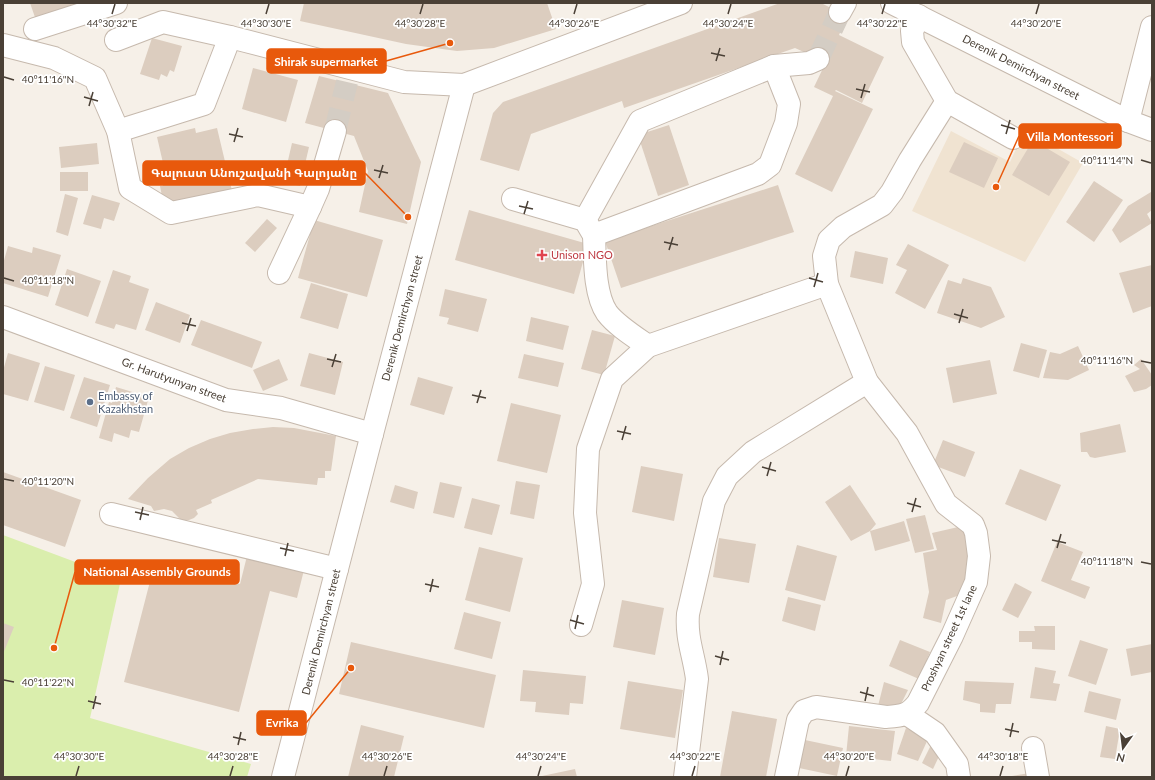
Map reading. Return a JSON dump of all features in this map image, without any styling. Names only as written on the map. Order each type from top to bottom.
[{"type":"street","points":[[35,29],[116,3]]},
{"type":"street","points":[[116,40],[163,22],[230,37],[349,75],[404,82],[464,85],[681,3]]},
{"type":"street","name":"Derenik Demirchyan street","points":[[892,3],[1128,121],[1152,130]]},
{"type":"street","points":[[919,16],[912,30],[913,42],[947,101],[1013,138]]},
{"type":"street","points":[[1128,121],[1152,27]]},
{"type":"street","points":[[118,130],[204,104],[230,37]]},
{"type":"street","points":[[3,45],[54,58],[95,78],[118,130],[130,188],[171,213],[258,195],[310,207]]},
{"type":"street","points":[[648,346],[621,326],[607,313],[598,293],[589,228],[640,121],[774,66],[809,63],[818,59]]},
{"type":"street","points":[[513,199],[589,228],[758,174],[770,165],[786,123],[789,104],[774,66]]},
{"type":"street","name":"Derenik Demirchyan street","points":[[283,777],[464,85]]},
{"type":"street","name":"Proshyan street 1st lane","points":[[907,714],[913,710],[918,703],[952,636],[976,582],[979,556],[976,533],[974,524],[946,504],[907,433],[867,382],[827,284],[824,256],[829,240],[843,227],[882,205],[892,192],[947,101]]},
{"type":"street","points":[[279,273],[318,189],[335,131]]},
{"type":"street","points":[[581,625],[593,584],[585,513],[588,449],[612,379],[648,346],[827,284]]},
{"type":"street","name":"Gr. Harutyunyan street","points":[[3,317],[226,400],[281,408],[372,434]]},
{"type":"street","points":[[685,777],[698,679],[696,663],[688,639],[688,620],[714,501],[727,476],[753,452],[867,382]]},
{"type":"street","points":[[111,514],[337,569]]},
{"type":"street","points":[[786,777],[798,720],[804,711],[816,707],[886,717],[907,714],[935,733],[957,764],[959,777]]},
{"type":"street","points":[[1033,748],[1038,777]]},
{"type":"shaded area","points":[[1025,130],[1083,163],[1025,262],[912,211],[951,131],[1010,162]]},
{"type":"green space","points":[[3,535],[121,579],[90,718],[251,764],[247,777],[3,777]]},
{"type":"building","points":[[30,3],[92,3],[37,23]]},
{"type":"building","points":[[304,3],[547,3],[556,29],[494,48],[457,51],[406,44],[300,21]]},
{"type":"building","points":[[780,3],[821,3],[847,16],[839,35],[884,57],[862,103],[836,90],[835,91],[873,109],[832,192],[795,174],[833,96],[814,87],[826,62],[795,48],[624,108],[622,101],[531,134],[519,171],[480,160],[493,113],[503,102]]},
{"type":"building","points":[[152,38],[182,46],[174,72],[170,70],[167,77],[161,74],[159,80],[140,74]]},
{"type":"building","points":[[253,68],[298,80],[286,122],[242,109]]},
{"type":"building","points":[[319,76],[388,93],[421,162],[407,224],[359,212],[368,171],[354,136],[305,123]]},
{"type":"building","points":[[669,125],[689,185],[658,196],[638,135]]},
{"type":"building","points":[[195,128],[196,133],[217,128],[233,195],[164,206],[160,186],[163,186],[158,164],[163,163],[157,137]]},
{"type":"building","points":[[1033,140],[1070,162],[1049,196],[1012,175]]},
{"type":"building","points":[[964,142],[998,158],[984,188],[949,172]]},
{"type":"building","points":[[97,143],[99,164],[61,168],[59,147]]},
{"type":"building","points":[[292,143],[309,147],[300,186],[283,182]]},
{"type":"building","points":[[60,172],[88,172],[88,191],[60,191]]},
{"type":"building","points":[[1094,181],[1123,200],[1094,242],[1066,222]]},
{"type":"building","points":[[778,185],[794,232],[621,288],[605,241]]},
{"type":"building","points":[[1151,192],[1152,210],[1147,214],[1152,223],[1120,243],[1112,230],[1128,206]]},
{"type":"building","points":[[65,194],[78,198],[68,236],[56,232]]},
{"type":"building","points":[[92,195],[120,203],[114,221],[104,218],[101,229],[83,224]]},
{"type":"building","points":[[469,210],[588,244],[574,294],[455,260]]},
{"type":"building","points":[[267,219],[277,228],[255,252],[245,243]]},
{"type":"building","points":[[314,220],[383,240],[367,297],[298,278]]},
{"type":"building","points":[[908,244],[949,265],[925,309],[895,293],[907,270],[896,265]]},
{"type":"building","points":[[8,246],[32,253],[33,247],[61,255],[48,297],[3,283],[3,264]]},
{"type":"building","points":[[855,251],[888,258],[883,284],[850,277]]},
{"type":"building","points":[[1152,265],[1152,306],[1133,313],[1119,273]]},
{"type":"building","points":[[67,269],[101,281],[88,317],[55,305]]},
{"type":"building","points":[[113,270],[131,276],[129,282],[149,289],[136,330],[116,324],[114,329],[95,323]]},
{"type":"building","points":[[963,278],[991,287],[1005,317],[981,328],[937,313],[948,280],[961,284]]},
{"type":"building","points":[[311,283],[348,294],[338,329],[300,318]]},
{"type":"building","points":[[445,289],[487,299],[478,332],[447,324],[449,318],[439,316]]},
{"type":"building","points":[[156,302],[190,315],[180,343],[145,330]]},
{"type":"building","points":[[531,317],[569,326],[563,350],[526,341]]},
{"type":"building","points":[[201,320],[262,342],[252,368],[191,345]]},
{"type":"building","points":[[592,330],[615,336],[604,375],[581,369]]},
{"type":"building","points":[[1021,343],[1047,350],[1039,378],[1013,371]]},
{"type":"building","points":[[1078,346],[1089,370],[1068,380],[1043,378],[1050,352],[1060,354]]},
{"type":"building","points":[[8,353],[40,363],[28,401],[3,394],[3,371]]},
{"type":"building","points":[[309,353],[343,362],[335,395],[300,386]]},
{"type":"building","points":[[524,354],[564,363],[558,387],[518,378]]},
{"type":"building","points":[[279,359],[288,380],[263,391],[253,370]]},
{"type":"building","points":[[1141,359],[1152,375],[1152,385],[1146,389],[1134,392],[1125,376],[1140,369],[1134,365]]},
{"type":"building","points":[[990,360],[997,394],[953,403],[946,368]]},
{"type":"building","points":[[45,366],[75,375],[64,411],[34,402]]},
{"type":"building","name":"Embassy of Kazakhstan","points":[[84,377],[110,385],[97,427],[70,418]]},
{"type":"building","points":[[418,377],[453,387],[444,415],[410,405]]},
{"type":"building","points":[[116,387],[149,397],[139,432],[131,430],[129,438],[114,433],[112,442],[99,438],[109,402],[112,403]]},
{"type":"building","points":[[511,403],[561,415],[547,473],[497,461]]},
{"type":"building","points":[[1120,424],[1126,452],[1095,458],[1090,457],[1087,452],[1081,452],[1080,433]]},
{"type":"building","points":[[273,427],[294,428],[336,436],[331,471],[325,471],[325,478],[318,478],[317,485],[258,479],[211,500],[212,503],[196,510],[198,514],[194,518],[182,521],[172,511],[164,509],[154,511],[151,506],[128,499],[148,478],[170,459],[189,448],[210,439],[230,433]]},
{"type":"building","points":[[943,440],[975,452],[965,477],[933,465]]},
{"type":"building","points":[[641,466],[683,474],[674,521],[632,512]]},
{"type":"building","points":[[1020,469],[1061,485],[1046,521],[1005,504]]},
{"type":"building","points":[[3,472],[81,500],[65,547],[3,525]]},
{"type":"building","points":[[516,481],[540,485],[534,519],[510,514]]},
{"type":"building","points":[[440,482],[462,487],[454,518],[433,513]]},
{"type":"building","points":[[395,485],[418,492],[414,509],[390,502]]},
{"type":"building","points":[[850,485],[876,524],[870,531],[851,541],[825,502]]},
{"type":"building","points":[[472,498],[500,505],[492,535],[464,528]]},
{"type":"building","points":[[925,515],[934,549],[915,553],[906,519]]},
{"type":"building","points":[[904,521],[910,541],[875,551],[870,531]]},
{"type":"building","points":[[967,525],[973,546],[968,592],[946,600],[941,623],[923,618],[929,592],[923,553],[937,550],[932,533]]},
{"type":"building","points":[[719,538],[756,544],[749,583],[713,577]]},
{"type":"building","points":[[1057,542],[1083,552],[1071,580],[1090,587],[1085,599],[1041,581]]},
{"type":"building","points":[[797,545],[837,556],[825,601],[785,590]]},
{"type":"building","points":[[479,547],[523,558],[510,612],[465,600]]},
{"type":"building","points":[[248,552],[305,566],[297,598],[270,591],[239,712],[124,682],[155,562],[240,584]]},
{"type":"building","points":[[1015,583],[1032,592],[1018,618],[1002,610]]},
{"type":"building","points":[[788,597],[821,605],[815,631],[782,621]]},
{"type":"building","points":[[622,600],[664,608],[655,655],[613,647]]},
{"type":"building","points":[[464,612],[501,622],[492,659],[454,649]]},
{"type":"building","points":[[3,623],[14,627],[3,654]]},
{"type":"building","points":[[1034,626],[1055,626],[1055,650],[1032,649],[1032,642],[1019,642],[1019,631],[1035,631]]},
{"type":"building","points":[[900,640],[930,652],[919,679],[889,666]]},
{"type":"building","points":[[1080,640],[1108,649],[1096,685],[1068,676]]},
{"type":"building","points":[[351,642],[496,675],[484,728],[339,694]]},
{"type":"building","points":[[1152,644],[1152,672],[1131,676],[1126,649]]},
{"type":"building","points":[[1035,667],[1056,671],[1053,683],[1060,684],[1056,701],[1030,698]]},
{"type":"building","points":[[523,670],[586,676],[583,704],[570,703],[569,715],[535,712],[536,702],[520,701]]},
{"type":"building","points":[[628,681],[683,690],[675,738],[620,729]]},
{"type":"building","points":[[965,681],[1014,683],[1011,704],[996,704],[995,713],[980,712],[980,704],[963,700]]},
{"type":"building","points":[[884,682],[908,690],[899,708],[878,706]]},
{"type":"building","points":[[1089,691],[1121,699],[1116,720],[1084,712]]},
{"type":"building","points":[[732,711],[777,719],[766,777],[720,777]]},
{"type":"building","points":[[361,725],[404,736],[394,777],[348,777]]},
{"type":"building","points":[[849,726],[895,731],[891,761],[846,756]]},
{"type":"building","points":[[1106,726],[1120,729],[1115,759],[1100,757]]},
{"type":"building","points":[[906,728],[928,739],[918,761],[897,754]]},
{"type":"building","points":[[805,740],[843,748],[837,776],[799,768]]},
{"type":"building","points":[[931,745],[942,750],[933,769],[922,763]]},
{"type":"building","points":[[575,769],[577,777],[542,777],[542,776]]},
{"type":"building","points":[[1030,773],[1031,777],[1012,777],[1012,776]]},
{"type":"tunnel","points":[[818,59],[840,12]]},
{"type":"tunnel","points":[[335,131],[347,82]]},
{"type":"place","name":"Shirak supermarket","points":[[450,43]]},
{"type":"place","name":"Villa Montessori","points":[[996,187]]},
{"type":"place","name":"Գալուստ Անուշավանի Գալոյանը","points":[[408,217]]},
{"type":"place","name":"Unison NGO","points":[[542,255]]},
{"type":"place","name":"Embassy of Kazakhstan","points":[[90,402]]},
{"type":"place","name":"National Assembly Grounds","points":[[54,648]]},
{"type":"place","name":"Evrika","points":[[351,668]]}]
